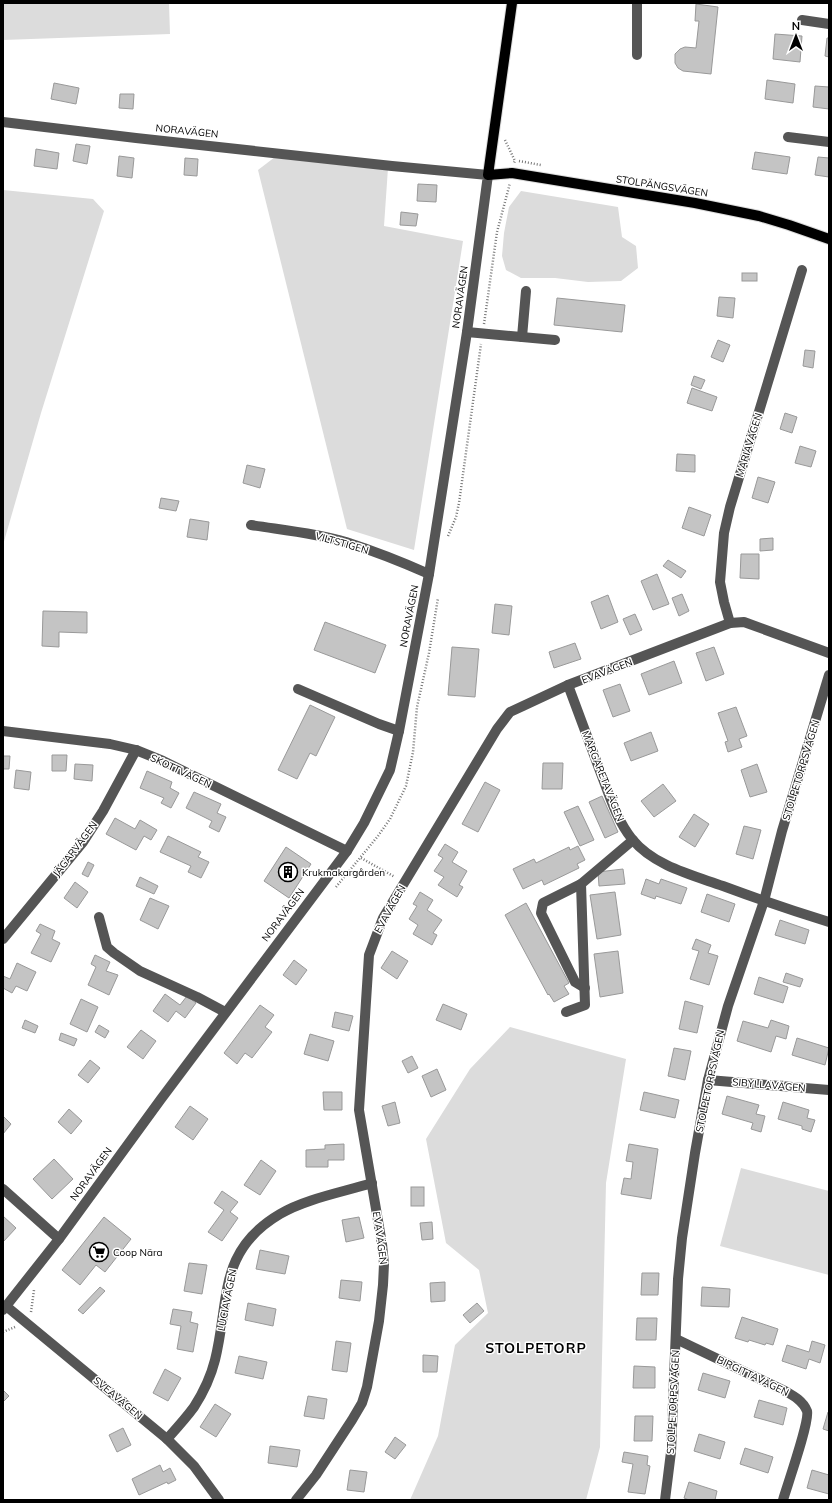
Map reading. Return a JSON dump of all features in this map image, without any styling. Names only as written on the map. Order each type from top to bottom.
[{"type":"main road","name":"NORAVÄGEN","points":[[488,175],[512,3]]},
{"type":"main road","name":"STOLPÄNGSVÄGEN","points":[[488,175],[512,173],[694,203],[782,222],[829,239]]},
{"type":"street","points":[[637,3],[637,55]]},
{"type":"street","points":[[802,20],[829,24]]},
{"type":"street","name":"NORAVÄGEN","points":[[3,122],[392,166],[488,175],[467,332],[429,574],[399,731],[390,770],[364,823],[347,851],[225,1012],[59,1239],[5,1308]]},
{"type":"street","points":[[788,137],[829,142]]},
{"type":"street","name":"MARIAVÄGEN","points":[[730,623],[720,582],[724,533],[730,507],[802,270]]},
{"type":"street","points":[[522,337],[526,291]]},
{"type":"street","points":[[467,332],[554,340]]},
{"type":"street","name":"VILTSTIGEN","points":[[251,525],[315,535],[345,542],[429,574]]},
{"type":"street","name":"EVAVÄGEN","points":[[296,1500],[316,1475],[362,1403],[367,1387],[379,1321],[384,1264],[359,1110],[368,955],[384,918],[497,729],[510,712],[568,686],[730,623],[744,622],[829,653]]},
{"type":"street","name":"STOLPETORPSVÄGEN","points":[[665,1500],[671,1452],[678,1279],[682,1238],[708,1080],[728,1006],[764,901],[782,831],[829,675]]},
{"type":"street","name":"MARGARETAVÄGEN","points":[[568,686],[611,800],[622,825],[633,840],[659,861],[764,901]]},
{"type":"street","points":[[298,689],[379,724],[399,731]]},
{"type":"street","name":"SKOTTVÄGEN","points":[[3,731],[110,744],[136,750],[163,761],[347,851]]},
{"type":"street","name":"JÄGARVÄGEN","points":[[3,939],[83,842],[103,811],[136,750]]},
{"type":"street","points":[[585,988],[575,982],[541,913],[543,903],[581,884],[633,840]]},
{"type":"street","points":[[566,1012],[585,1005],[581,884]]},
{"type":"street","points":[[764,901],[829,922]]},
{"type":"street","points":[[99,917],[107,947],[114,953],[140,971],[198,997],[225,1012]]},
{"type":"street","name":"SIBYLLAVÄGEN","points":[[708,1080],[829,1090]]},
{"type":"street","name":"LUCIAVÄGEN","points":[[167,1440],[194,1407],[207,1381],[215,1360],[226,1293],[232,1268],[245,1245],[258,1230],[281,1214],[301,1205],[372,1183]]},
{"type":"street","points":[[3,1189],[59,1239]]},
{"type":"street","name":"SVEAVÄGEN","points":[[5,1308],[167,1440],[194,1466],[219,1500]]},
{"type":"street","name":"BIRGITTAVÄGEN","points":[[676,1338],[785,1391],[800,1400],[807,1412],[805,1426],[783,1500]]},
{"type":"path","points":[[361,858],[405,883]]},
{"type":"shaded area","points":[[3,3],[169,3],[170,34],[3,40]]},
{"type":"shaded area","points":[[275,157],[388,168],[384,226],[463,241],[414,550],[347,529],[258,170]]},
{"type":"shaded area","points":[[3,190],[93,199],[104,211],[41,413],[3,545]]},
{"type":"shaded area","points":[[521,191],[618,207],[622,237],[636,246],[638,268],[621,281],[588,282],[555,278],[521,278],[506,270],[502,256],[504,233],[509,207]]},
{"type":"shaded area","points":[[510,1027],[626,1059],[606,1183],[600,1447],[586,1500],[410,1500],[438,1436],[455,1345],[488,1313],[479,1270],[446,1243],[426,1139],[470,1069]]},
{"type":"shaded area","points":[[741,1168],[829,1191],[829,1275],[720,1246]]},
{"type":"building","points":[[696,4],[718,7],[711,74],[683,71],[678,68],[675,63],[675,54],[680,49],[685,47],[696,48],[699,21],[695,21]]},
{"type":"building","points":[[775,34],[802,36],[800,62],[773,59]]},
{"type":"building","points":[[827,38],[829,38],[829,57],[825,56]]},
{"type":"building","points":[[767,80],[795,84],[793,103],[765,99]]},
{"type":"building","points":[[54,83],[79,88],[76,104],[51,99]]},
{"type":"building","points":[[815,86],[829,87],[829,109],[813,107]]},
{"type":"building","points":[[120,94],[134,94],[133,109],[119,108]]},
{"type":"building","points":[[76,144],[90,146],[87,164],[73,161]]},
{"type":"building","points":[[36,149],[59,153],[57,169],[34,166]]},
{"type":"building","points":[[755,152],[790,157],[787,174],[752,169]]},
{"type":"building","points":[[119,156],[134,158],[132,178],[117,176]]},
{"type":"building","points":[[818,157],[829,158],[829,177],[815,175]]},
{"type":"building","points":[[185,158],[198,159],[197,176],[184,175]]},
{"type":"building","points":[[418,184],[437,185],[436,202],[417,201]]},
{"type":"building","points":[[401,212],[418,214],[416,226],[400,225]]},
{"type":"building","points":[[742,273],[757,273],[757,281],[742,281]]},
{"type":"building","points":[[719,297],[735,298],[733,318],[717,316]]},
{"type":"building","points":[[557,298],[625,305],[622,332],[554,325]]},
{"type":"building","points":[[718,340],[730,345],[723,362],[711,357]]},
{"type":"building","points":[[805,350],[815,351],[813,368],[803,366]]},
{"type":"building","points":[[694,376],[705,380],[701,389],[691,385]]},
{"type":"building","points":[[692,388],[717,397],[712,411],[687,403]]},
{"type":"building","points":[[785,413],[797,417],[792,433],[780,429]]},
{"type":"building","points":[[800,446],[816,451],[811,467],[795,463]]},
{"type":"building","points":[[677,454],[695,455],[695,472],[676,471]]},
{"type":"building","points":[[247,465],[265,469],[260,488],[243,483]]},
{"type":"building","points":[[758,477],[775,482],[768,503],[752,498]]},
{"type":"building","points":[[161,498],[179,501],[176,511],[159,508]]},
{"type":"building","points":[[689,507],[711,515],[704,536],[682,528]]},
{"type":"building","points":[[190,519],[209,522],[207,540],[187,537]]},
{"type":"building","points":[[773,538],[773,550],[760,551],[760,539]]},
{"type":"building","points":[[741,554],[759,554],[759,579],[740,578]]},
{"type":"building","points":[[668,560],[686,571],[681,578],[663,566]]},
{"type":"building","points":[[657,574],[669,604],[653,610],[641,581]]},
{"type":"building","points":[[682,594],[689,611],[679,616],[672,598]]},
{"type":"building","points":[[608,595],[618,622],[601,629],[591,602]]},
{"type":"building","points":[[495,604],[512,606],[509,635],[492,633]]},
{"type":"building","points":[[43,611],[87,612],[87,633],[59,632],[59,647],[42,646]]},
{"type":"building","points":[[635,614],[642,630],[630,635],[623,619]]},
{"type":"building","points":[[325,622],[386,645],[375,673],[314,650]]},
{"type":"building","points":[[575,643],[581,659],[554,668],[549,652]]},
{"type":"building","points":[[452,647],[479,649],[475,697],[448,695]]},
{"type":"building","points":[[714,647],[724,674],[706,681],[696,653]]},
{"type":"building","points":[[674,661],[682,683],[649,695],[641,674]]},
{"type":"building","points":[[620,684],[630,711],[613,717],[603,690]]},
{"type":"building","points":[[310,705],[335,717],[316,756],[310,753],[297,779],[278,770]]},
{"type":"building","points":[[736,707],[747,736],[739,739],[742,747],[728,752],[725,742],[728,741],[718,713]]},
{"type":"building","points":[[651,732],[658,751],[631,761],[624,743]]},
{"type":"building","points":[[52,755],[67,755],[66,771],[52,771]]},
{"type":"building","points":[[3,756],[10,756],[9,769],[3,769]]},
{"type":"building","points":[[543,763],[563,763],[562,789],[542,789]]},
{"type":"building","points":[[75,764],[93,765],[92,781],[74,779]]},
{"type":"building","points":[[757,764],[767,792],[750,797],[741,770]]},
{"type":"building","points":[[16,770],[31,772],[29,790],[14,788]]},
{"type":"building","points":[[147,771],[172,782],[170,788],[179,793],[171,808],[161,803],[164,798],[140,788]]},
{"type":"building","points":[[485,782],[500,790],[478,832],[462,824]]},
{"type":"building","points":[[663,784],[676,801],[654,817],[641,801]]},
{"type":"building","points":[[194,792],[221,804],[217,813],[226,817],[219,832],[209,827],[212,821],[186,808]]},
{"type":"building","points":[[602,796],[618,832],[605,838],[589,802]]},
{"type":"building","points":[[578,806],[594,840],[580,846],[564,812]]},
{"type":"building","points":[[694,814],[709,824],[695,847],[679,837]]},
{"type":"building","points":[[115,818],[135,829],[140,820],[157,830],[151,840],[144,836],[136,850],[106,834]]},
{"type":"building","points":[[744,826],[761,830],[753,859],[736,854]]},
{"type":"building","points":[[168,836],[201,852],[198,857],[209,862],[201,878],[188,872],[191,866],[160,852]]},
{"type":"building","points":[[445,844],[458,852],[452,862],[467,871],[459,885],[463,887],[457,897],[438,885],[444,877],[434,871],[443,858],[438,855]]},
{"type":"building","points":[[578,846],[585,860],[577,864],[579,868],[544,885],[542,880],[523,889],[513,869],[534,859],[536,863],[569,847],[570,850]]},
{"type":"building","name":"Krukmakargården","points":[[286,847],[311,864],[289,898],[264,881]]},
{"type":"building","points":[[88,862],[94,865],[88,877],[82,874]]},
{"type":"building","points":[[623,869],[625,884],[599,886],[598,872]]},
{"type":"building","points":[[140,877],[158,886],[154,894],[136,886]]},
{"type":"building","points":[[646,879],[659,884],[661,879],[687,888],[681,904],[656,896],[655,899],[641,894]]},
{"type":"building","points":[[75,882],[88,892],[77,908],[64,898]]},
{"type":"building","points":[[420,892],[433,900],[427,910],[442,920],[433,933],[437,935],[432,945],[413,934],[418,925],[409,919],[417,906],[413,904]]},
{"type":"building","points":[[615,892],[621,935],[597,939],[590,895]]},
{"type":"building","points":[[707,894],[735,904],[729,922],[701,912]]},
{"type":"building","points":[[150,898],[169,906],[158,929],[140,920]]},
{"type":"building","points":[[526,903],[569,983],[564,986],[569,994],[554,1002],[549,994],[548,995],[505,915]]},
{"type":"building","points":[[780,920],[809,930],[805,944],[775,935]]},
{"type":"building","points":[[40,924],[55,931],[52,939],[60,943],[51,962],[31,953],[41,934],[36,931]]},
{"type":"building","points":[[696,939],[711,945],[708,953],[718,956],[709,985],[690,979],[699,951],[692,949]]},
{"type":"building","points":[[392,951],[408,961],[397,979],[381,968]]},
{"type":"building","points":[[618,951],[623,993],[600,997],[594,954]]},
{"type":"building","points":[[95,955],[110,962],[106,971],[118,975],[109,995],[88,985],[96,967],[91,964]]},
{"type":"building","points":[[294,960],[307,970],[296,985],[283,975]]},
{"type":"building","points":[[17,963],[36,972],[27,991],[16,986],[12,993],[3,988],[3,976],[10,979]]},
{"type":"building","points":[[786,973],[803,979],[800,987],[783,982]]},
{"type":"building","points":[[759,977],[788,987],[783,1003],[754,994]]},
{"type":"building","points":[[165,994],[180,1005],[187,996],[196,1003],[185,1018],[176,1011],[168,1022],[153,1011]]},
{"type":"building","points":[[81,999],[98,1007],[87,1032],[70,1024]]},
{"type":"building","points":[[685,1001],[703,1006],[697,1033],[679,1029]]},
{"type":"building","points":[[443,1004],[467,1014],[461,1030],[436,1020]]},
{"type":"building","points":[[260,1005],[274,1015],[265,1027],[272,1032],[252,1058],[245,1053],[237,1064],[224,1053]]},
{"type":"building","points":[[335,1012],[353,1016],[349,1031],[332,1027]]},
{"type":"building","points":[[25,1020],[38,1026],[35,1033],[22,1028]]},
{"type":"building","points":[[771,1020],[789,1026],[786,1039],[776,1036],[771,1052],[737,1041],[743,1021],[768,1028]]},
{"type":"building","points":[[99,1025],[109,1031],[105,1038],[95,1032]]},
{"type":"building","points":[[141,1030],[156,1041],[143,1059],[127,1047]]},
{"type":"building","points":[[61,1033],[77,1039],[74,1046],[59,1040]]},
{"type":"building","points":[[310,1034],[334,1041],[328,1061],[304,1054]]},
{"type":"building","points":[[797,1038],[829,1048],[825,1065],[792,1055]]},
{"type":"building","points":[[674,1048],[691,1051],[685,1080],[668,1076]]},
{"type":"building","points":[[412,1056],[418,1068],[408,1073],[402,1061]]},
{"type":"building","points":[[90,1060],[100,1068],[88,1083],[78,1075]]},
{"type":"building","points":[[437,1069],[446,1090],[431,1097],[422,1076]]},
{"type":"building","points":[[323,1092],[342,1092],[342,1110],[324,1110]]},
{"type":"building","points":[[644,1092],[679,1100],[675,1118],[640,1110]]},
{"type":"building","points":[[727,1096],[759,1105],[756,1114],[765,1116],[761,1132],[751,1129],[753,1123],[722,1114]]},
{"type":"building","points":[[395,1102],[400,1123],[388,1126],[382,1106]]},
{"type":"building","points":[[783,1102],[809,1110],[807,1118],[815,1120],[811,1132],[802,1129],[802,1126],[778,1119]]},
{"type":"building","points":[[190,1106],[208,1119],[193,1140],[175,1127]]},
{"type":"building","points":[[69,1109],[82,1121],[71,1134],[58,1122]]},
{"type":"building","points":[[3,1116],[11,1124],[3,1134]]},
{"type":"building","points":[[344,1144],[344,1160],[328,1160],[328,1167],[306,1167],[306,1150],[325,1149],[325,1145]]},
{"type":"building","points":[[629,1144],[658,1149],[651,1199],[621,1194],[624,1178],[631,1179],[633,1162],[626,1161]]},
{"type":"building","points":[[54,1159],[73,1179],[52,1199],[33,1179]]},
{"type":"building","points":[[261,1160],[276,1171],[260,1195],[244,1185]]},
{"type":"building","points":[[411,1187],[424,1187],[424,1206],[411,1206]]},
{"type":"building","points":[[222,1191],[238,1202],[230,1212],[238,1218],[222,1241],[208,1232],[224,1210],[214,1203]]},
{"type":"building","points":[[3,1216],[16,1228],[3,1242]]},
{"type":"building","name":"Coop Nära","points":[[104,1217],[131,1239],[105,1272],[96,1265],[80,1285],[62,1270]]},
{"type":"building","points":[[359,1217],[364,1238],[346,1242],[342,1220]]},
{"type":"building","points":[[432,1222],[433,1239],[422,1240],[420,1223]]},
{"type":"building","points":[[260,1250],[289,1256],[285,1274],[256,1269]]},
{"type":"building","points":[[189,1263],[207,1265],[202,1294],[184,1291]]},
{"type":"building","points":[[642,1273],[659,1273],[658,1295],[641,1295]]},
{"type":"building","points":[[341,1280],[362,1282],[360,1301],[339,1298]]},
{"type":"building","points":[[445,1282],[445,1301],[431,1302],[430,1283]]},
{"type":"building","points":[[100,1287],[105,1291],[83,1314],[78,1310]]},
{"type":"building","points":[[702,1287],[730,1289],[729,1307],[701,1306]]},
{"type":"building","points":[[248,1303],[276,1309],[273,1326],[245,1320]]},
{"type":"building","points":[[477,1303],[484,1311],[470,1323],[463,1315]]},
{"type":"building","points":[[173,1309],[192,1312],[190,1322],[198,1324],[193,1352],[177,1349],[181,1326],[170,1324]]},
{"type":"building","points":[[742,1317],[778,1329],[773,1345],[766,1343],[765,1345],[749,1340],[748,1342],[735,1338]]},
{"type":"building","points":[[637,1318],[657,1318],[656,1340],[636,1340]]},
{"type":"building","points":[[336,1341],[351,1343],[347,1372],[332,1370]]},
{"type":"building","points":[[812,1341],[825,1345],[820,1363],[809,1359],[806,1369],[782,1361],[787,1345],[809,1352]]},
{"type":"building","points":[[423,1355],[438,1356],[437,1372],[423,1372]]},
{"type":"building","points":[[239,1356],[267,1362],[263,1379],[235,1373]]},
{"type":"building","points":[[634,1366],[655,1367],[655,1388],[633,1388]]},
{"type":"building","points":[[165,1369],[181,1378],[168,1401],[153,1393]]},
{"type":"building","points":[[703,1373],[730,1381],[725,1398],[698,1390]]},
{"type":"building","points":[[3,1390],[9,1396],[3,1402]]},
{"type":"building","points":[[308,1396],[327,1399],[324,1419],[304,1416]]},
{"type":"building","points":[[759,1400],[787,1408],[783,1425],[754,1417]]},
{"type":"building","points":[[215,1404],[231,1414],[216,1437],[200,1427]]},
{"type":"building","points":[[829,1412],[829,1431],[823,1429]]},
{"type":"building","points":[[635,1416],[653,1416],[652,1441],[634,1441]]},
{"type":"building","points":[[123,1428],[131,1445],[117,1452],[109,1435]]},
{"type":"building","points":[[699,1434],[725,1442],[720,1459],[694,1451]]},
{"type":"building","points":[[395,1437],[406,1445],[395,1459],[385,1452]]},
{"type":"building","points":[[270,1446],[300,1450],[297,1467],[268,1463]]},
{"type":"building","points":[[745,1448],[773,1457],[768,1473],[740,1464]]},
{"type":"building","points":[[624,1452],[648,1456],[647,1465],[650,1466],[645,1494],[628,1492],[633,1464],[622,1462]]},
{"type":"building","points":[[160,1465],[163,1472],[170,1468],[176,1480],[168,1484],[167,1482],[139,1495],[132,1479]]},
{"type":"building","points":[[350,1470],[367,1472],[364,1492],[347,1490]]},
{"type":"building","points":[[812,1470],[829,1475],[829,1494],[807,1488]]},
{"type":"building","points":[[689,1482],[717,1491],[715,1500],[689,1500],[684,1498]]},
{"type":"place","name":"Krukmakargården","points":[[288,872]]},
{"type":"place","name":"Coop Nära","points":[[99,1252]]},
{"type":"district","name":"STOLPETORP","points":[[536,1348]]}]
